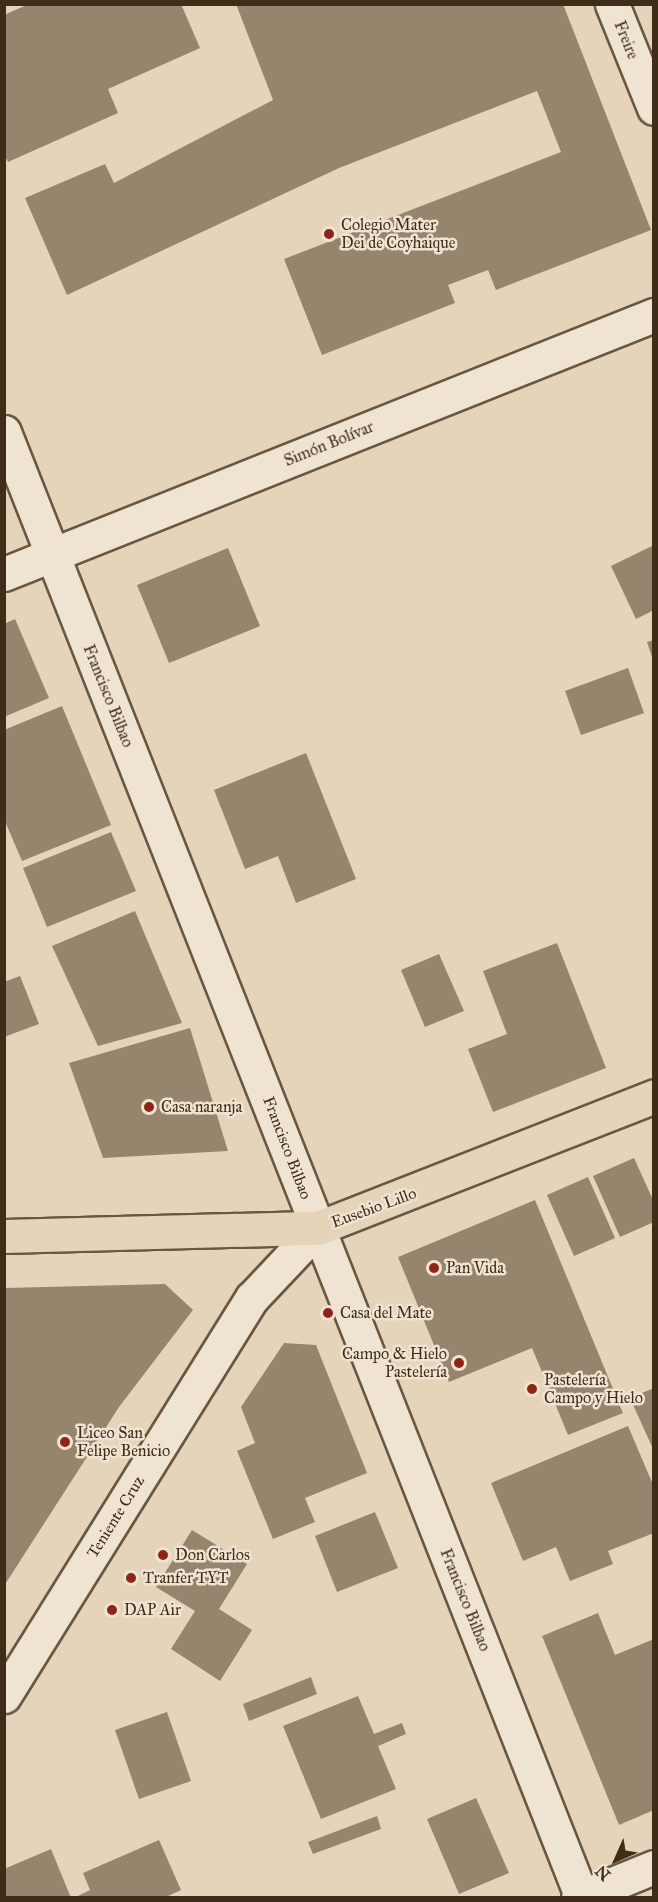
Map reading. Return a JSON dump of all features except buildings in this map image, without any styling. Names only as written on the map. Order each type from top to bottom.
[{"type":"main road","name":"Eusebio Lillo","points":[[4,1236],[318,1228],[654,1096]]},
{"type":"street","name":"Freire","points":[[612,4],[654,108]]},
{"type":"street","name":"Simón Bolívar","points":[[4,574],[654,315]]},
{"type":"street","name":"Francisco Bilbao","points":[[4,432],[580,1897]]},
{"type":"street","name":"Teniente Cruz","points":[[4,1696],[252,1298],[318,1228]]},
{"type":"street","points":[[580,1897],[654,1867]]},
{"type":"place","name":"Colegio Mater Dei de Coyhaique","points":[[329,234]]},
{"type":"place","name":"Casa naranja","points":[[149,1107]]},
{"type":"place","name":"Pan Vida","points":[[434,1268]]},
{"type":"place","name":"Casa del Mate","points":[[328,1313]]},
{"type":"place","name":"Campo & Hielo Pastelería","points":[[459,1363]]},
{"type":"place","name":"Pastelería Campo y Hielo","points":[[532,1389]]},
{"type":"place","name":"Liceo San Felipe Benicio","points":[[65,1442]]},
{"type":"place","name":"Don Carlos","points":[[163,1555]]},
{"type":"place","name":"Tranfer TYT","points":[[131,1578]]},
{"type":"place","name":"DAP Air","points":[[112,1610]]}]
